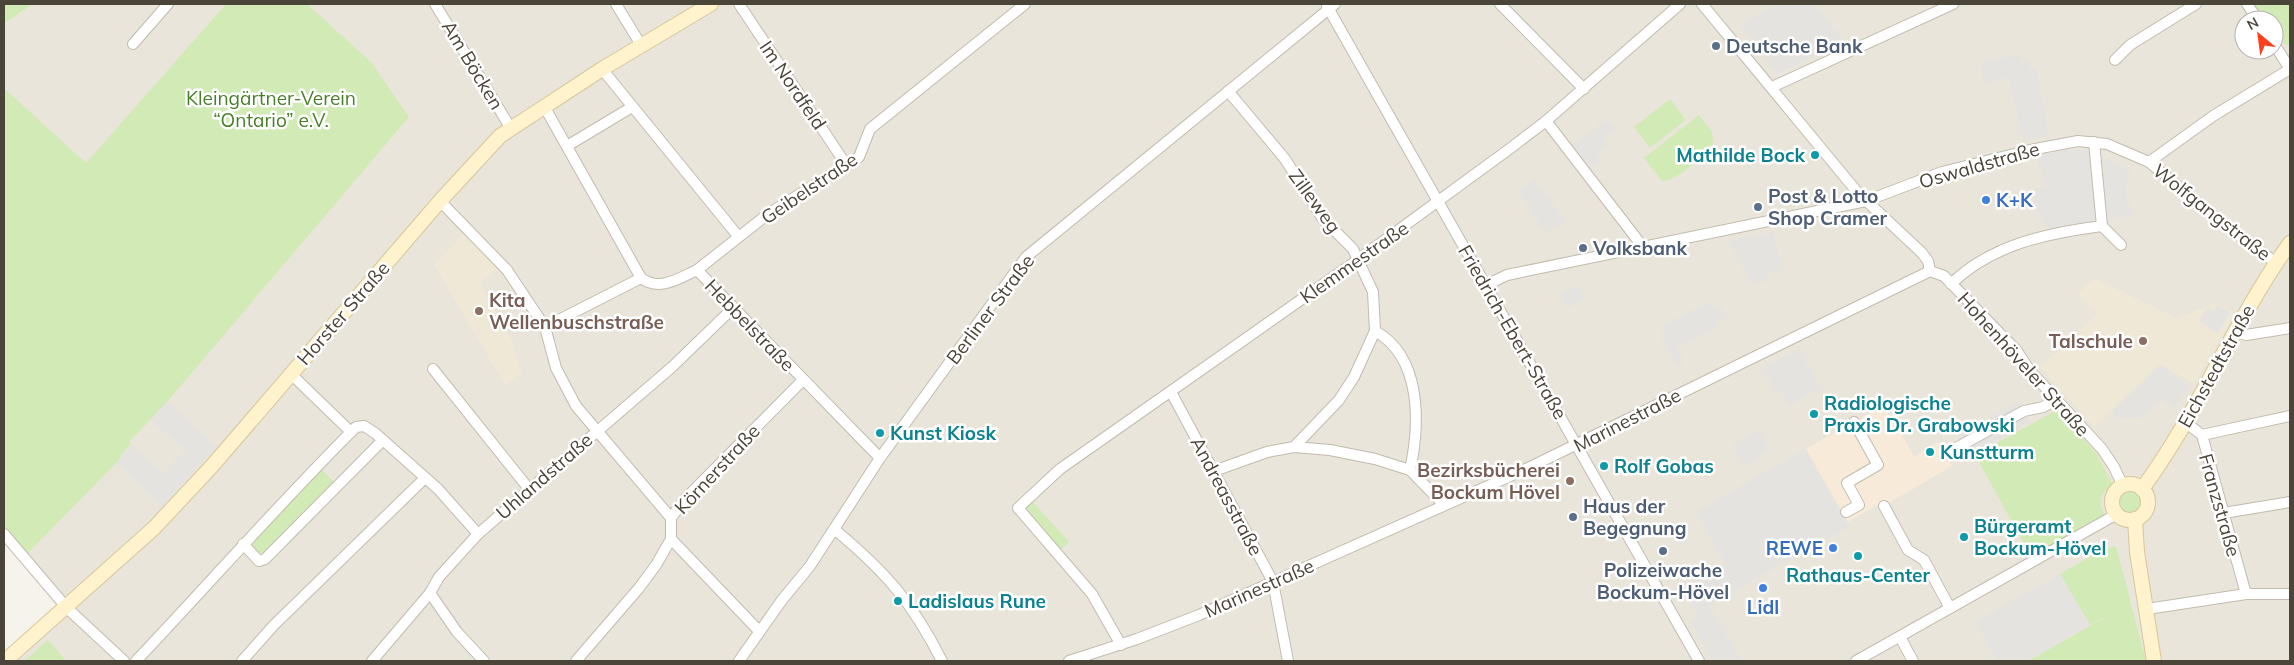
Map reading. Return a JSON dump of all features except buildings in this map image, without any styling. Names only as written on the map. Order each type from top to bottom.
[{"type":"street","points":[[133,44],[168,4]]},
{"type":"street","name":"Am Böcken","points":[[435,4],[510,127]]},
{"type":"street","points":[[616,4],[642,45]]},
{"type":"street","name":"Horster Straße","points":[[4,661],[67,608],[160,522],[212,466],[488,147],[510,127],[711,4]]},
{"type":"street","name":"Im Nordfeld","points":[[740,4],[847,166]]},
{"type":"street","name":"Geibelstraße","points":[[697,270],[768,214],[847,166],[863,152],[870,129],[1026,4]]},
{"type":"street","points":[[1500,4],[1584,89]]},
{"type":"street","name":"Klemmestraße","points":[[1121,645],[1092,594],[1018,508],[1060,469],[1359,259],[1546,121],[1680,4]]},
{"type":"street","points":[[1702,4],[1866,201],[1922,253],[1928,261],[1930,271]]},
{"type":"street","points":[[1772,87],[1953,4]]},
{"type":"street","points":[[2115,60],[2130,45],[2196,4]]},
{"type":"street","name":"Berliner Straße","points":[[738,661],[810,566],[880,458],[1026,257],[1330,6]]},
{"type":"street","name":"Friedrich-Ebert-Straße","points":[[1330,6],[1438,202],[1699,661]]},
{"type":"street","points":[[602,69],[738,236]]},
{"type":"street","points":[[2149,162],[2213,116],[2290,69]]},
{"type":"street","name":"Zilleweg","points":[[1228,91],[1275,146],[1324,218],[1359,259],[1373,292],[1375,330],[1354,377],[1339,400],[1294,447]]},
{"type":"street","points":[[544,106],[641,278],[545,327]]},
{"type":"street","points":[[567,146],[632,107]]},
{"type":"street","points":[[1546,121],[1643,247]]},
{"type":"street","name":"Oswaldstraße","points":[[1486,285],[1507,275],[1866,201],[1942,172],[2058,144],[2078,141],[2108,144],[2149,162]]},
{"type":"street","points":[[2094,142],[2102,226],[2121,245]]},
{"type":"street","name":"Wolfgangstraße","points":[[2149,162],[2211,214],[2276,263]]},
{"type":"street","points":[[440,201],[507,270],[545,327],[556,368],[576,406],[671,518]]},
{"type":"street","points":[[1951,284],[1978,262],[2028,240],[2054,232],[2102,226]]},
{"type":"street","name":"Eichstedtstraße","points":[[2142,489],[2157,469],[2276,263],[2290,244]]},
{"type":"street","name":"Hebbelstraße","points":[[641,278],[648,283],[662,285],[697,270],[880,458]]},
{"type":"street","name":"Hohenhöveler Straße","points":[[1930,271],[1944,276],[2018,351],[2030,371],[2102,449],[2114,467],[2123,486]]},
{"type":"street","name":"Marinestraße","points":[[1069,661],[1121,645],[1199,615],[1577,445],[1930,271]]},
{"type":"street","name":"Uhlandstraße","points":[[372,661],[430,593],[439,577],[478,534],[596,430],[672,367],[733,308]]},
{"type":"street","points":[[2236,331],[2246,335],[2290,328]]},
{"type":"street","points":[[1375,330],[1394,345],[1402,358],[1413,390],[1417,418],[1410,470]]},
{"type":"street","points":[[433,369],[528,489]]},
{"type":"street","points":[[291,374],[351,432]]},
{"type":"street","name":"Körnerstraße","points":[[576,661],[639,588],[672,539],[671,518],[684,500],[803,380]]},
{"type":"street","name":"Andreasstraße","points":[[1171,392],[1273,582],[1288,661]]},
{"type":"street","points":[[1945,454],[2024,411],[2043,407],[2056,400]]},
{"type":"street","points":[[2202,436],[2290,416]]},
{"type":"street","points":[[1846,512],[1859,505],[1847,483],[1878,465],[1854,422]]},
{"type":"street","name":"Franzstraße","points":[[2185,422],[2202,436],[2246,594]]},
{"type":"street","points":[[136,661],[206,588],[243,544],[356,427],[364,426],[384,440],[426,478],[478,534]]},
{"type":"street","points":[[243,544],[259,561],[265,559],[384,440]]},
{"type":"street","points":[[1214,470],[1267,452],[1294,447],[1330,450],[1375,459],[1410,470],[1444,505]]},
{"type":"street","points":[[242,661],[274,625],[426,478]]},
{"type":"street","points":[[2133,484],[2142,489],[2148,498],[2147,509],[2135,519],[2125,519],[2117,514],[2114,510],[2113,498],[2123,486],[2133,484]]},
{"type":"street","points":[[2224,513],[2290,502]]},
{"type":"street","points":[[1884,506],[1908,550],[1924,560],[1950,608]]},
{"type":"street","points":[[1856,661],[2117,514]]},
{"type":"street","points":[[2135,519],[2137,552],[2154,661]]},
{"type":"street","points":[[834,530],[868,557],[899,590],[923,625],[942,661]]},
{"type":"street","points":[[4,534],[67,608],[124,661]]},
{"type":"street","points":[[672,539],[759,631]]},
{"type":"street","points":[[430,593],[457,632],[484,661]]},
{"type":"street","points":[[2146,609],[2246,594],[2290,594]]},
{"type":"street","points":[[1900,637],[1913,661]]},
{"type":"shaded area","points":[[29,4],[2290,4],[2290,661],[4,661],[4,652],[58,603],[27,554],[4,526],[4,24],[30,6]]},
{"type":"shaded area","points":[[1776,4],[1815,4],[1845,42],[1776,74],[1740,25]]},
{"type":"shaded area","points":[[2020,54],[2022,61],[2029,60],[2030,68],[2036,67],[2049,136],[2023,141],[2009,78],[1984,83],[1980,63]]},
{"type":"shaded area","points":[[1606,120],[1614,129],[1602,139],[1608,147],[1597,155],[1600,160],[1587,170],[1569,147]]},
{"type":"shaded area","points":[[2066,150],[2086,150],[2090,154],[2095,217],[2092,222],[2049,229],[2041,221],[2030,191],[2046,185],[2036,156]]},
{"type":"shaded area","points":[[2105,158],[2130,170],[2125,190],[2132,215],[2108,219],[2102,182]]},
{"type":"shaded area","points":[[1535,179],[1566,222],[1545,233],[1518,191]]},
{"type":"shaded area","points":[[1774,232],[1781,270],[1767,274],[1768,281],[1751,283],[1728,241]]},
{"type":"shaded area","name":"Kita Wellenbuschstraße","points":[[464,233],[500,269],[480,282],[511,340],[522,374],[505,385],[434,264]]},
{"type":"shaded area","name":"Talschule","points":[[2094,278],[2176,318],[2216,303],[2235,314],[2194,384],[2160,364],[2094,427],[2040,367],[2097,314],[2078,294]]},
{"type":"shaded area","points":[[1578,286],[1584,299],[1568,308],[1560,292]]},
{"type":"shaded area","points":[[1710,302],[1713,308],[1719,305],[1725,316],[1715,321],[1718,326],[1676,347],[1684,362],[1677,365],[1660,335],[1666,331],[1662,325]]},
{"type":"shaded area","points":[[2217,305],[2230,312],[2218,333],[2199,322],[2207,307],[2214,311]]},
{"type":"shaded area","points":[[1798,349],[1821,388],[1789,406],[1781,390],[1776,392],[1762,367]]},
{"type":"shaded area","points":[[2161,366],[2189,386],[2175,408],[2160,399],[2142,418],[2117,418],[2112,412]]},
{"type":"shaded area","points":[[2018,401],[2022,407],[1960,442],[1957,436]]},
{"type":"shaded area","points":[[167,402],[216,447],[162,507],[117,463],[131,444],[163,474],[185,450],[151,420]]},
{"type":"shaded area","points":[[1884,405],[1914,456],[1938,442],[1952,466],[1884,506],[1876,506],[1848,522],[1806,449]]},
{"type":"shaded area","points":[[2026,415],[2030,422],[1968,457],[1964,450]]},
{"type":"shaded area","points":[[1759,430],[1770,450],[1744,466],[1732,445]]},
{"type":"shaded area","points":[[1805,449],[1849,527],[1709,605],[1742,661],[1713,661],[1690,621],[1698,616],[1682,588],[1725,564],[1696,512]]},
{"type":"shaded area","points":[[2060,574],[2090,625],[2027,661],[1997,661],[1974,622]]},
{"type":"green space","points":[[4,4],[29,4],[30,6],[4,24]]},
{"type":"green space","name":"Kleingärtner-Verein “Ontario” e.V.","points":[[226,4],[307,4],[371,62],[409,117],[167,402],[129,442],[131,444],[120,456],[121,458],[27,554],[4,526],[4,88],[86,163]]},
{"type":"green space","points":[[2253,4],[2290,4],[2290,43],[2286,46],[2284,43],[2284,10],[2259,10]]},
{"type":"green space","points":[[1670,99],[1686,120],[1650,148],[1634,127]]},
{"type":"green space","points":[[1699,115],[1712,132],[1713,144],[1683,172],[1662,181],[1644,158]]},
{"type":"green space","points":[[2057,410],[2097,454],[2112,484],[2101,498],[2101,506],[2105,515],[2032,558],[1975,455]]},
{"type":"green space","points":[[321,469],[336,484],[264,553],[257,553],[251,544]]},
{"type":"green space","points":[[2130,492],[2137,495],[2140,502],[2137,509],[2130,512],[2123,509],[2120,502],[2123,495]]},
{"type":"green space","points":[[1031,500],[1069,542],[1060,550],[1023,508]]},
{"type":"green space","points":[[2116,546],[2146,661],[2028,661],[2118,610],[2090,625],[2060,574],[2103,549]]},
{"type":"green space","points":[[48,640],[66,661],[24,661]]},
{"type":"place","name":"Deutsche Bank","points":[[1716,46]]},
{"type":"place","name":"Mathilde Bock","points":[[1815,155]]},
{"type":"place","name":"K+K","points":[[1986,200]]},
{"type":"place","name":"Post & Lotto Shop Cramer","points":[[1758,207]]},
{"type":"place","name":"Volksbank","points":[[1583,248]]},
{"type":"place","name":"Kita Wellenbuschstraße","points":[[479,311]]},
{"type":"place","name":"Talschule","points":[[2143,341]]},
{"type":"place","name":"Radiologische Praxis Dr. Grabowski","points":[[1814,414]]},
{"type":"place","name":"Kunst Kiosk","points":[[880,433]]},
{"type":"place","name":"Kunstturm","points":[[1930,452]]},
{"type":"place","name":"Rolf Gobas","points":[[1604,466]]},
{"type":"place","name":"Bezirksbücherei Bockum Hövel","points":[[1570,481]]},
{"type":"place","name":"Haus der Begegnung","points":[[1573,517]]},
{"type":"place","name":"Bürgeramt Bockum-Hövel","points":[[1964,537]]},
{"type":"place","name":"REWE","points":[[1833,548]]},
{"type":"place","name":"Polizeiwache Bockum-Hövel","points":[[1663,551]]},
{"type":"place","name":"Rathaus-Center","points":[[1858,556]]},
{"type":"place","name":"Lidl","points":[[1763,588]]},
{"type":"place","name":"Ladislaus Rune","points":[[898,601]]}]
